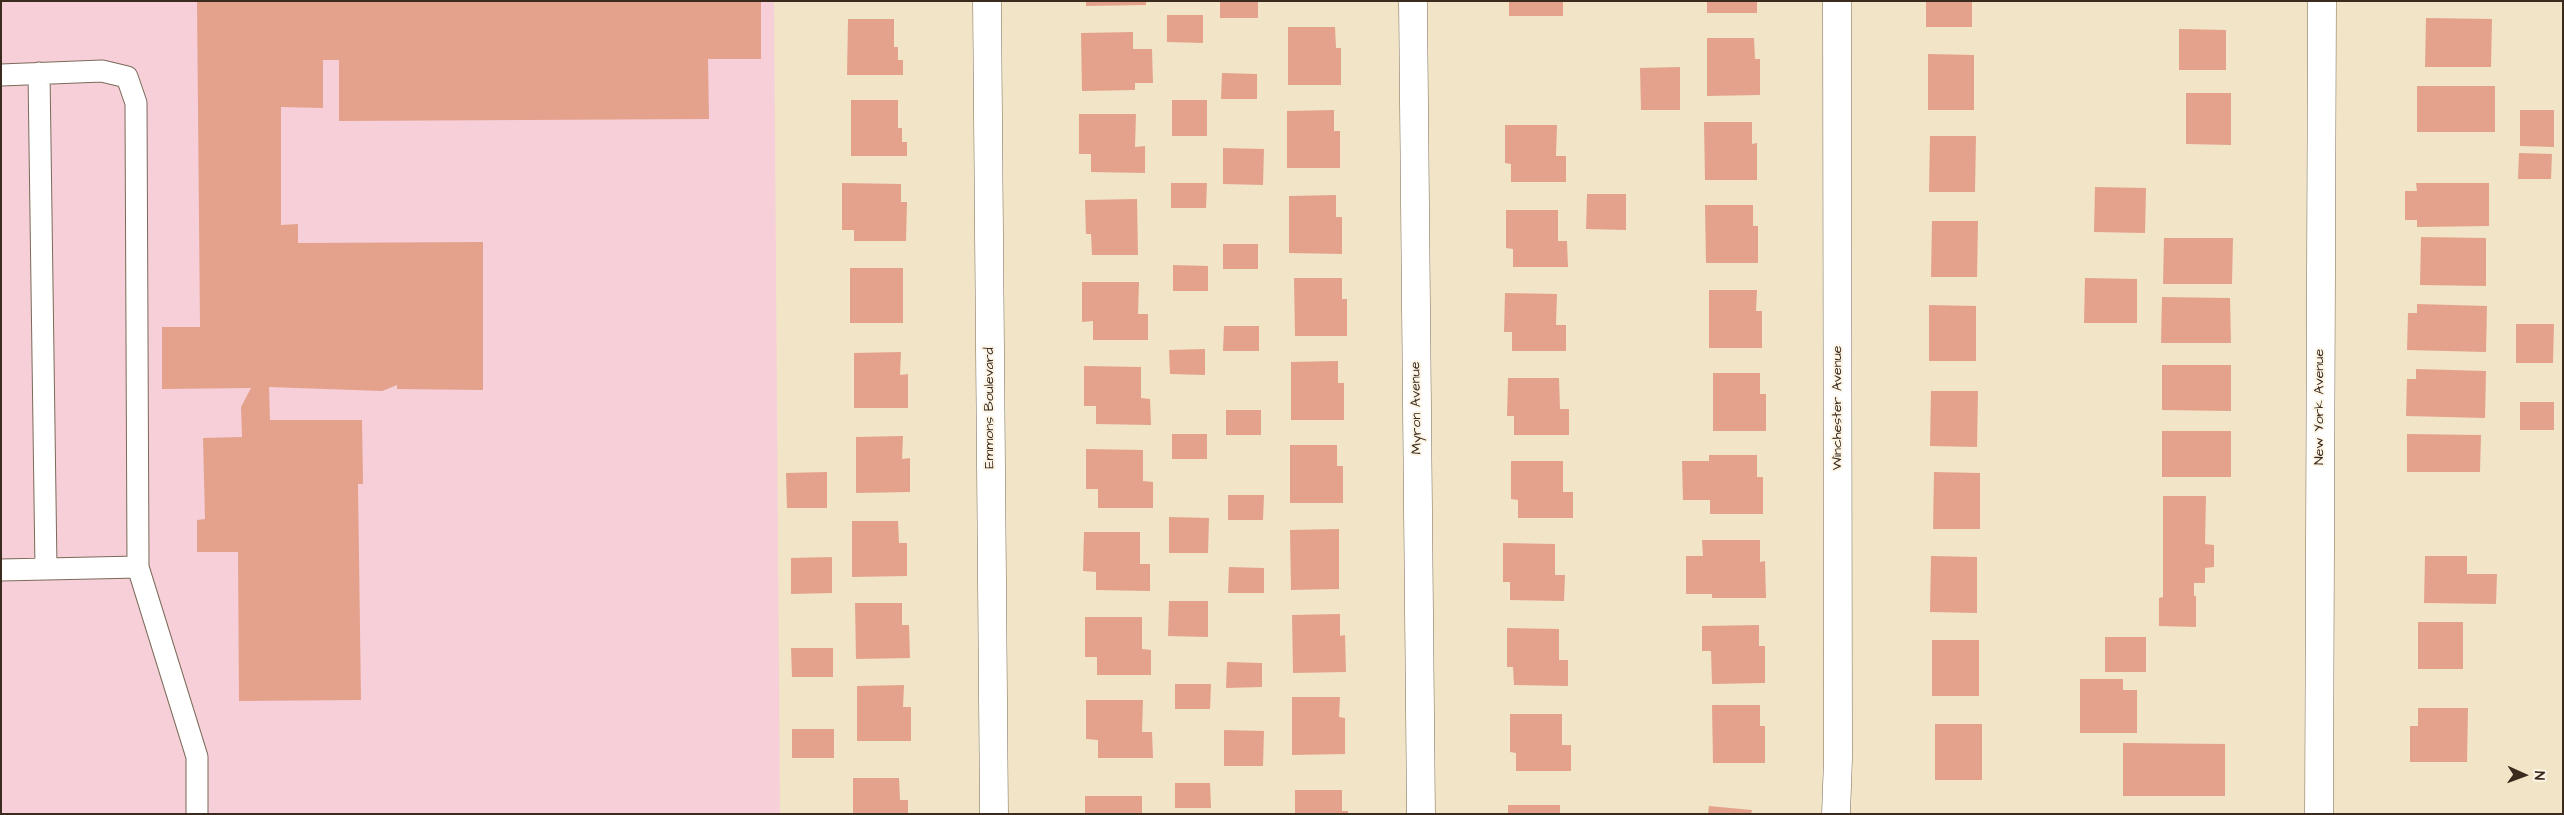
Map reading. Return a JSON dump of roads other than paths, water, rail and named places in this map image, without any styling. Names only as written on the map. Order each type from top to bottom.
[{"type":"street","name":"Emmons Boulevard","points":[[987,1],[994,814]]},
{"type":"street","name":"Myron Avenue","points":[[1413,1],[1421,814]]},
{"type":"street","name":"Winchester Avenue","points":[[1836,814],[1838,759],[1838,1]]},
{"type":"street","name":"New York Avenue","points":[[2319,814],[2322,1]]},
{"type":"lane","points":[[1,75],[102,71],[127,77],[136,102],[138,567],[197,757],[197,814]]},
{"type":"lane","points":[[39,73],[46,569]]},
{"type":"lane","points":[[1,570],[138,567]]}]
